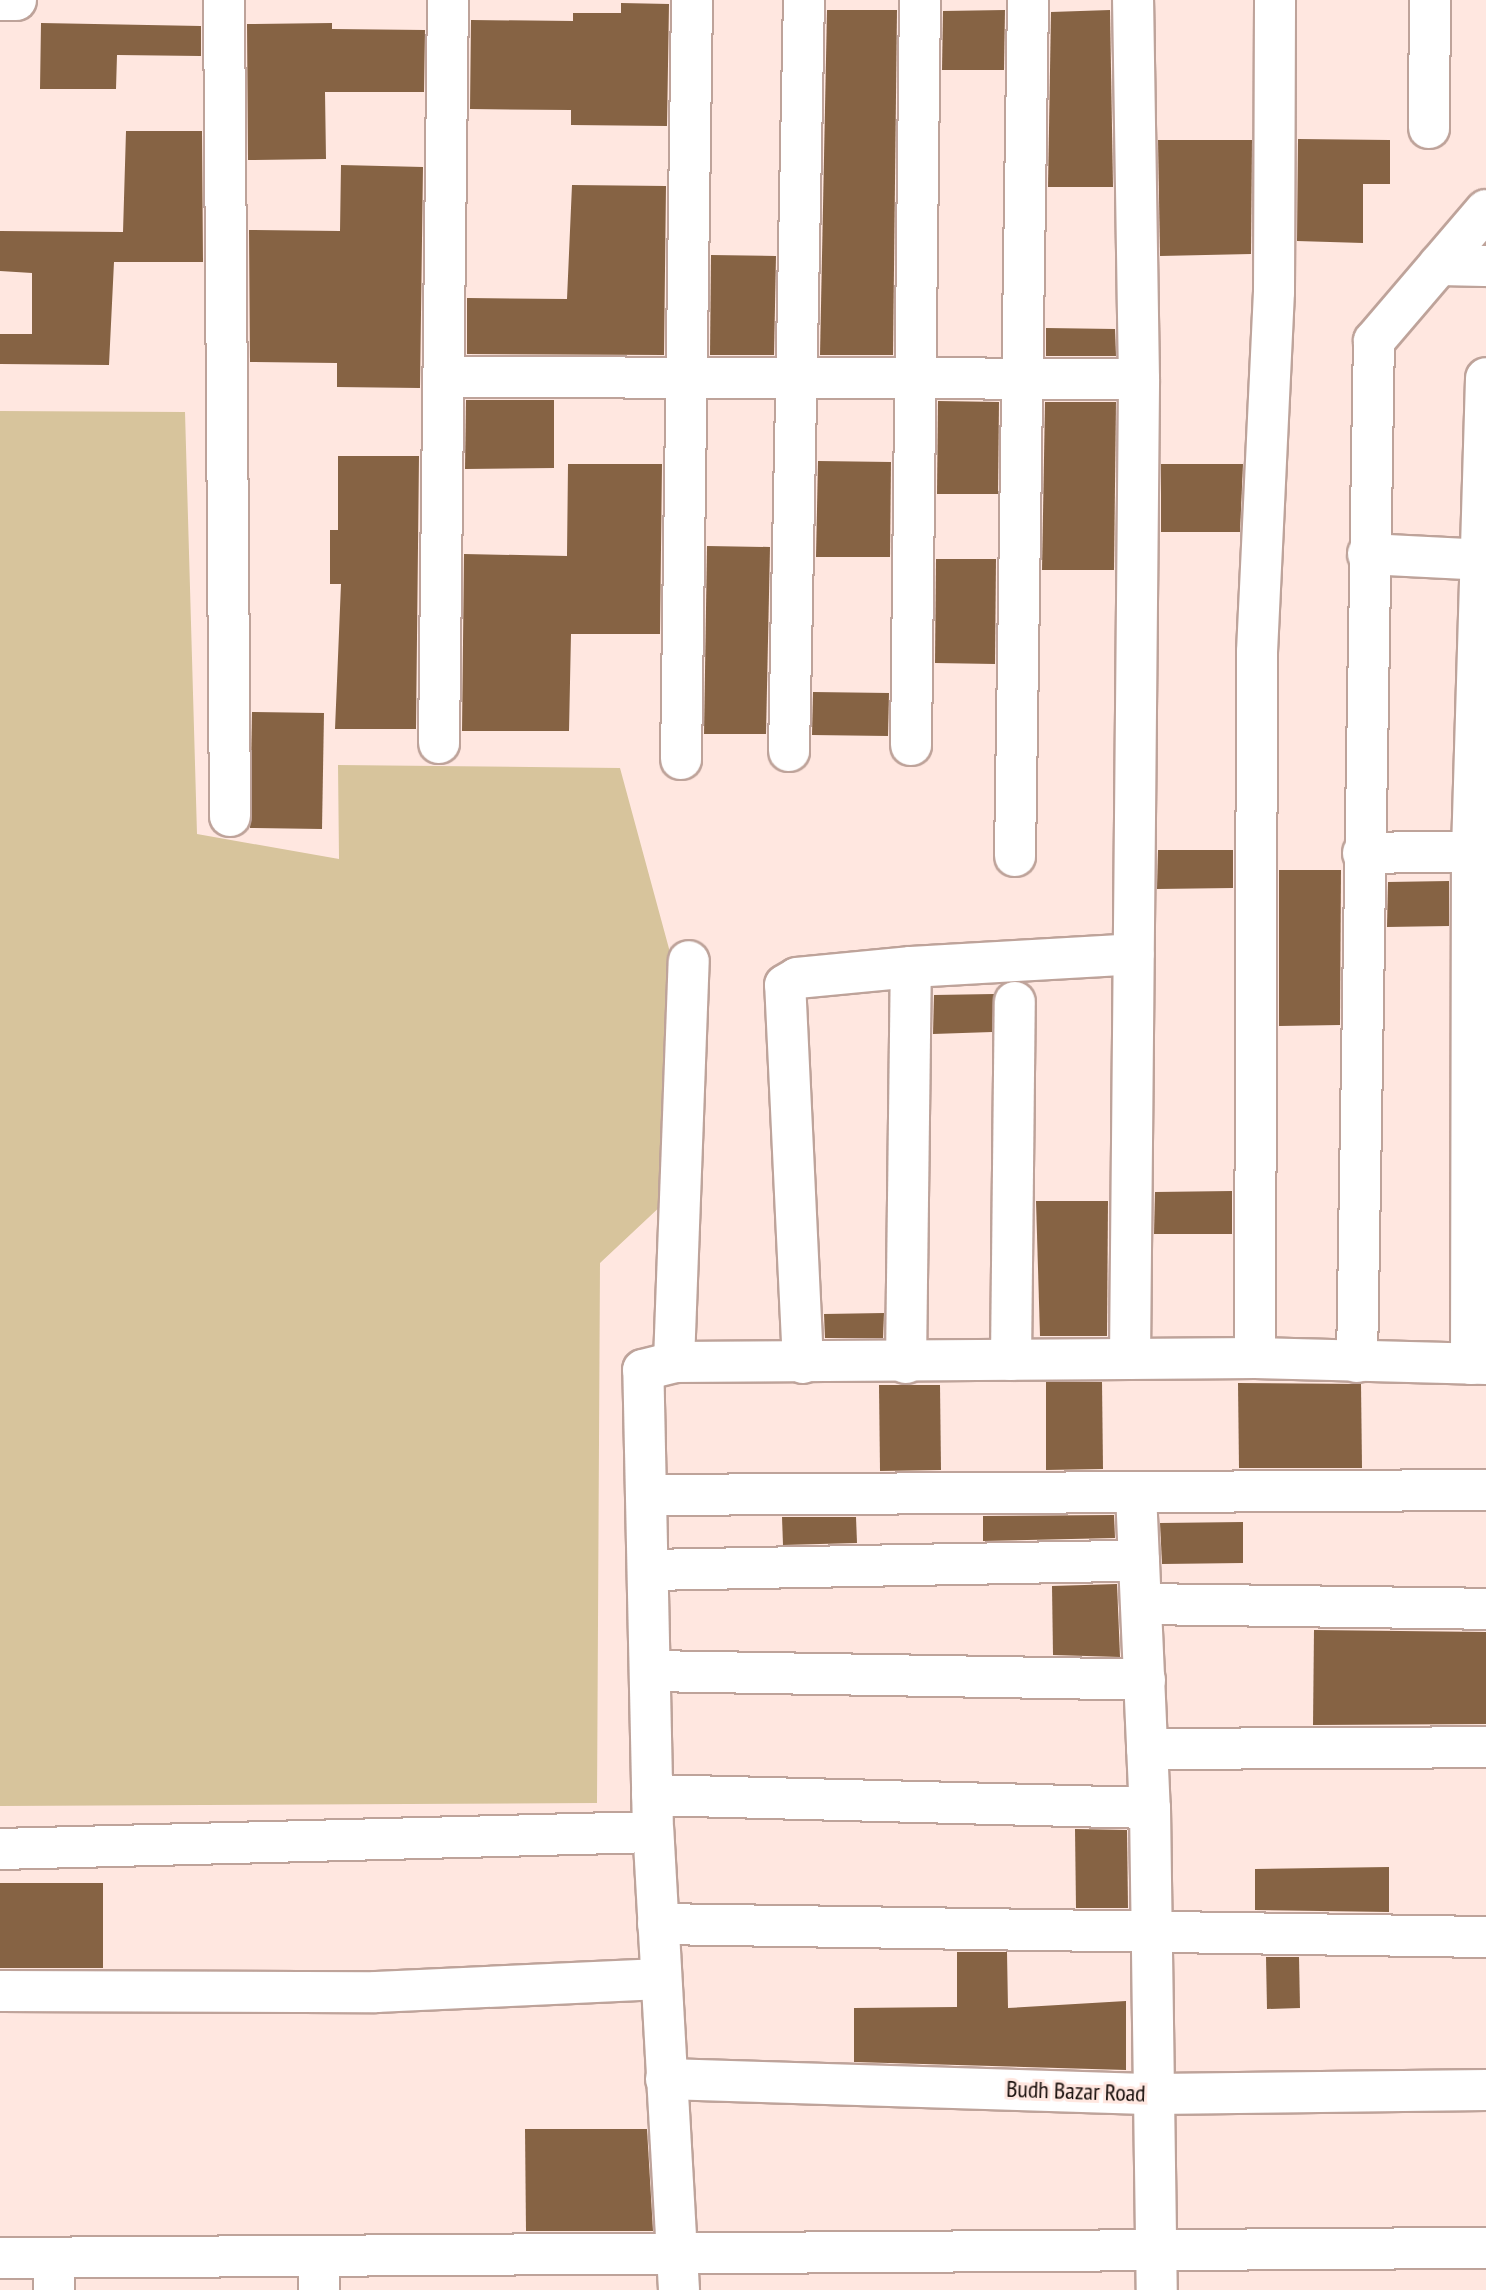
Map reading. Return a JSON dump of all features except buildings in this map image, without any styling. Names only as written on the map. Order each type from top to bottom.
[{"type":"street","points":[[0,0],[16,0]]},
{"type":"street","points":[[224,0],[230,816]]},
{"type":"street","points":[[439,743],[448,0]]},
{"type":"street","points":[[681,759],[692,0]]},
{"type":"street","points":[[789,751],[804,0]]},
{"type":"street","points":[[911,745],[920,0]]},
{"type":"street","points":[[1015,856],[1026,379],[1028,0]]},
{"type":"street","points":[[1130,1359],[1139,379],[1133,0]]},
{"type":"street","points":[[1255,1358],[1257,652],[1274,292],[1275,0]]},
{"type":"street","points":[[1429,128],[1430,0]]},
{"type":"street","points":[[1357,1362],[1363,853],[1374,341],[1486,210]]},
{"type":"street","points":[[1439,265],[1486,266]]},
{"type":"street","points":[[443,377],[1139,379]]},
{"type":"street","points":[[678,2272],[652,1813],[649,1570],[640,1378],[648,1366],[674,1362],[906,1363],[1255,1358],[1478,1364],[1479,851],[1486,378]]},
{"type":"street","points":[[1368,554],[1483,560]]},
{"type":"street","points":[[1363,853],[1479,851]]},
{"type":"street","points":[[803,1363],[785,985],[797,978],[911,967],[1134,954]]},
{"type":"street","points":[[674,1362],[689,961]]},
{"type":"street","points":[[906,1363],[911,967]]},
{"type":"street","points":[[1011,1360],[1015,1002]]},
{"type":"street","points":[[646,1495],[1486,1490]]},
{"type":"street","points":[[1136,1493],[1150,1808],[1157,2290]]},
{"type":"street","points":[[649,1570],[1139,1561]]},
{"type":"street","points":[[1141,1604],[1486,1609]]},
{"type":"street","points":[[650,1671],[1145,1680]]},
{"type":"street","points":[[1147,1749],[1486,1747]]},
{"type":"street","points":[[0,1849],[652,1813],[1150,1808]]},
{"type":"street","points":[[658,1924],[1151,1929],[1373,1938],[1486,1937]]},
{"type":"street","points":[[0,1991],[376,1992],[661,1979]]},
{"type":"street","name":"Budh Bazar Road","points":[[666,2079],[1154,2094],[1486,2090]]},
{"type":"street","points":[[0,2258],[54,2274],[678,2272],[1156,2251],[1486,2248]]},
{"type":"shaded area","points":[[0,411],[185,412],[197,834],[339,859],[338,765],[620,768],[671,956],[664,1203],[600,1263],[597,1803],[0,1806]]}]
